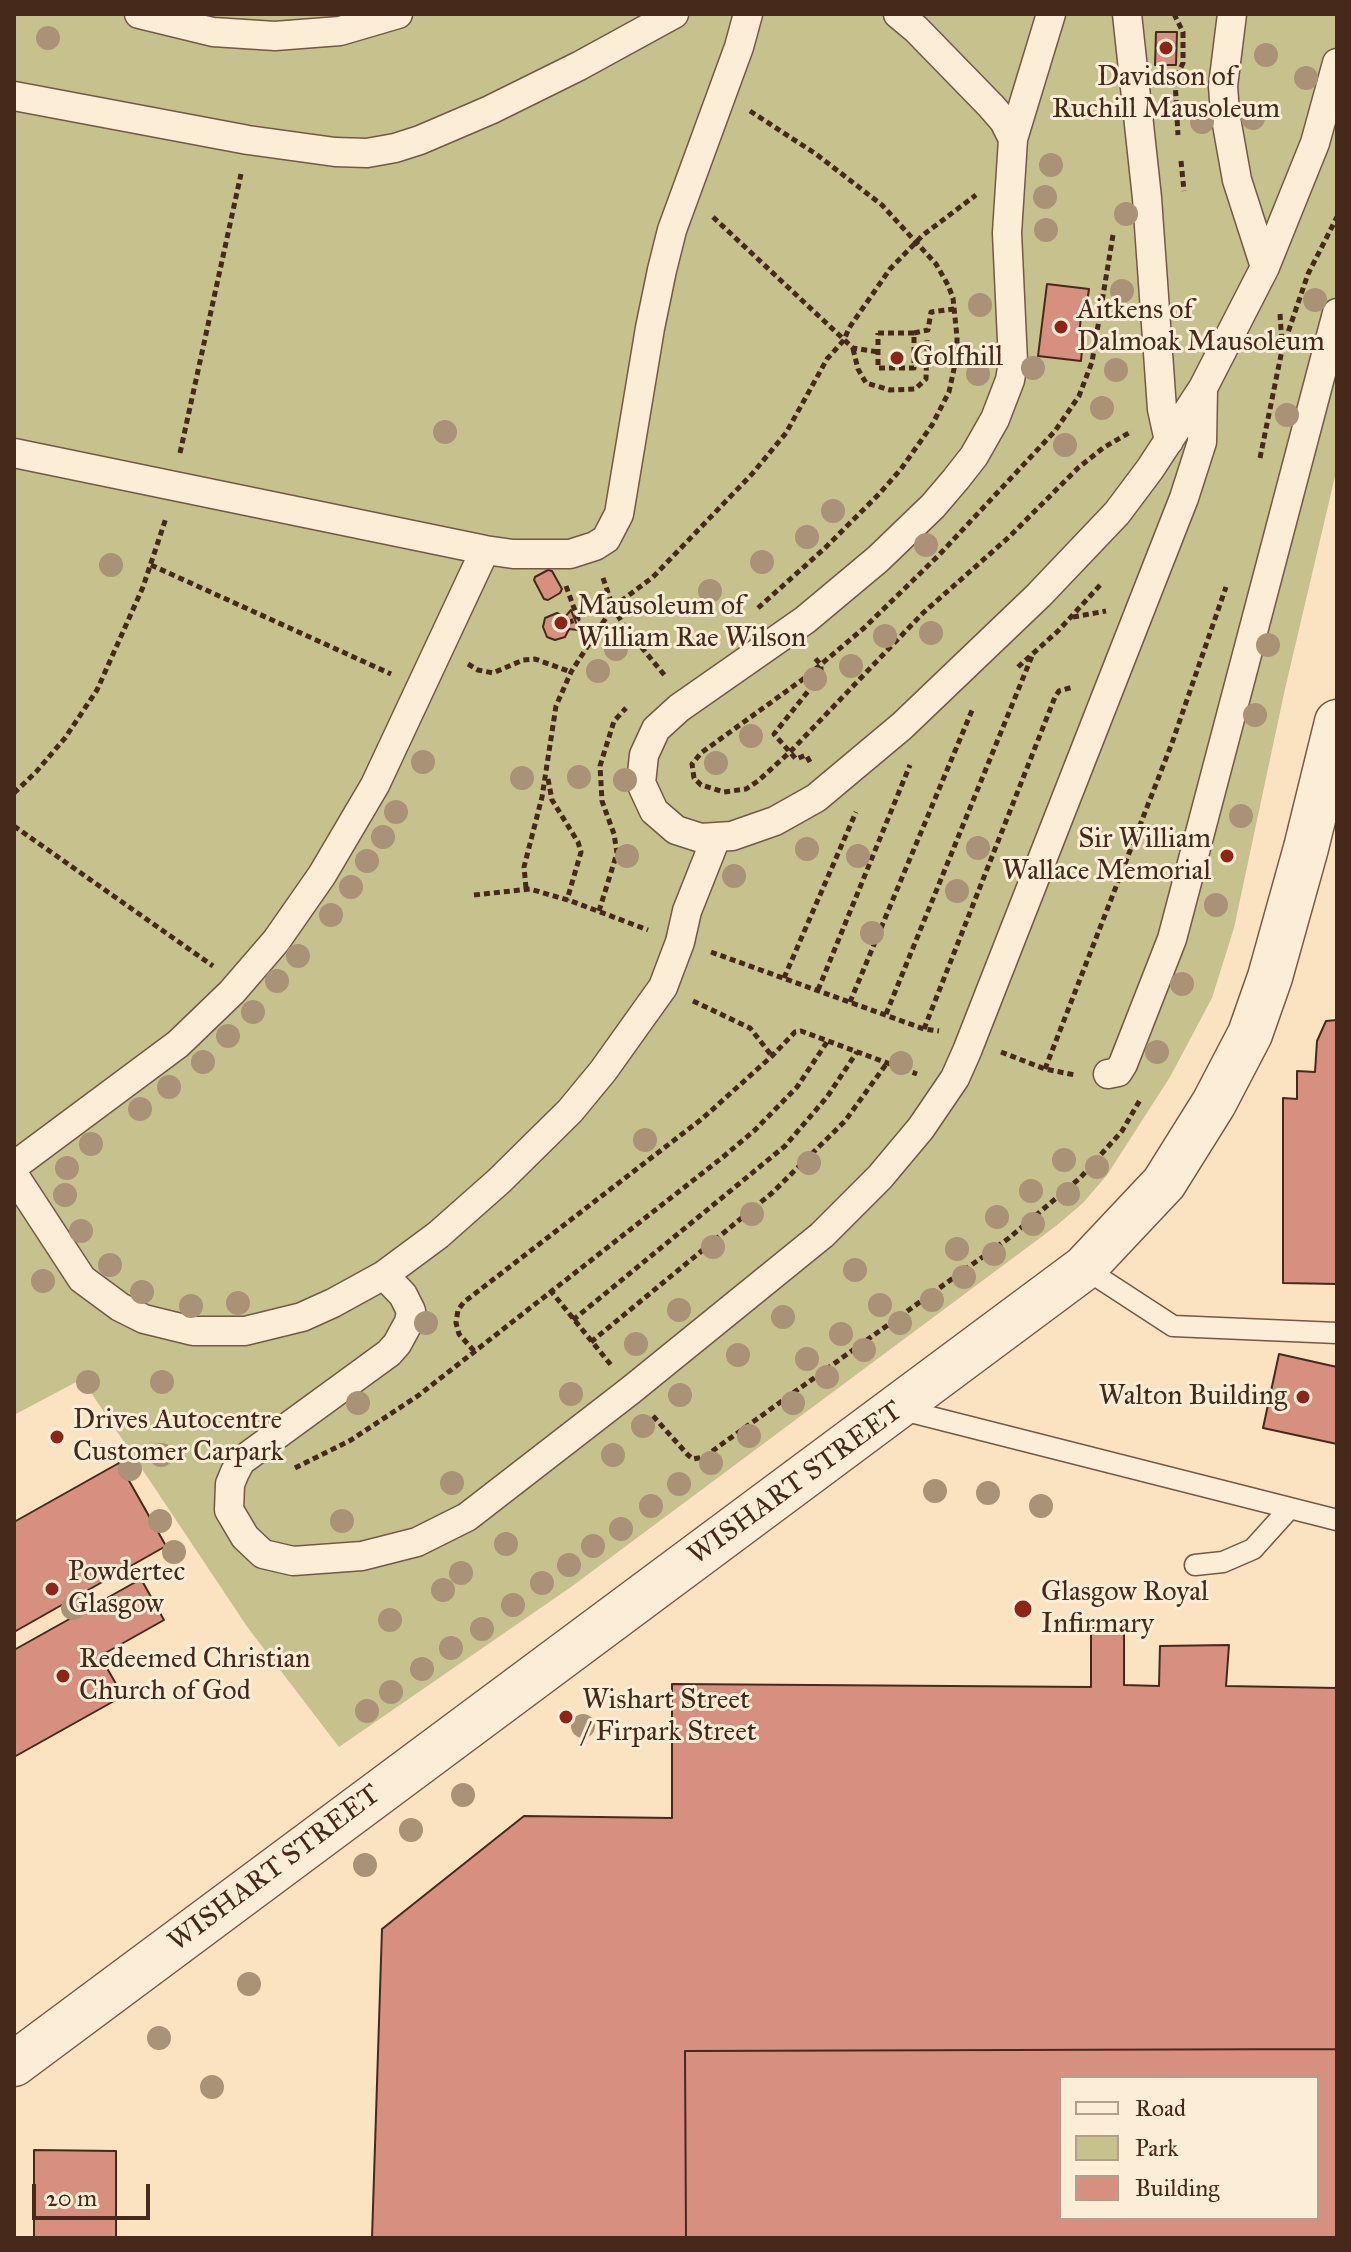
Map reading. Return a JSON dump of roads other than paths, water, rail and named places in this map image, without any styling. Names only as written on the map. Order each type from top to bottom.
[{"type":"street","points":[[139,14],[213,32],[275,36],[340,31],[398,14]]},
{"type":"street","points":[[14,96],[248,140],[353,154],[395,148],[501,105],[674,14]]},
{"type":"street","points":[[14,453],[172,488],[485,550],[513,554],[570,554],[595,546],[606,539],[619,514],[659,284],[672,230],[748,14]]},
{"type":"street","points":[[898,14],[991,106],[1004,121],[1013,139]]},
{"type":"street","points":[[1051,14],[1013,139],[1007,233],[1013,362],[1010,380],[995,419],[974,456],[933,506],[851,583],[656,729],[644,755],[641,783],[654,811],[676,830],[701,838],[716,838],[754,830],[793,812],[843,778],[902,726],[1074,561],[1125,502],[1166,431],[1203,388],[1265,267],[1315,143],[1336,74]]},
{"type":"street","points":[[1127,14],[1147,198],[1166,431]]},
{"type":"street","points":[[1232,14],[1223,86],[1225,113],[1237,180],[1265,267]]},
{"type":"street","points":[[1108,1074],[1118,1072],[1123,1064],[1176,926],[1337,313]]},
{"type":"street","points":[[384,1275],[403,1295],[411,1311],[397,1344],[241,1461],[230,1484],[229,1510],[234,1522],[255,1547],[274,1558],[309,1561],[362,1556],[417,1542],[490,1502],[822,1235],[880,1177],[939,1104],[967,1051],[1196,466],[1202,442],[1203,388]]},
{"type":"street","points":[[14,1166],[178,1044],[239,984],[276,941],[322,875],[375,785],[485,550]]},
{"type":"street","name":"WISHART STREET","points":[[14,2064],[1084,1268],[1164,1183],[1214,1103],[1250,1034],[1270,977],[1306,848],[1337,722]]},
{"type":"street","points":[[14,1175],[82,1279],[120,1307],[169,1327],[218,1332],[260,1327],[302,1317],[384,1275],[438,1235],[570,1111],[619,1051],[663,987],[680,942],[687,911],[716,838]]},
{"type":"lane","points":[[1084,1268],[1173,1326],[1337,1333]]},
{"type":"lane","points":[[898,1409],[1337,1520]]},
{"type":"lane","points":[[1195,1565],[1223,1562],[1253,1549],[1290,1508]]},
{"type":"place","name":"Davidson of Ruchill Mausoleum","points":[[1166,48]]},
{"type":"place","name":"Aitkens of Dalmoak Mausoleum","points":[[1061,327]]},
{"type":"place","name":"Golfhill","points":[[897,358]]},
{"type":"place","name":"Mausoleum of William Rae Wilson","points":[[561,623]]},
{"type":"place","name":"Sir William Wallace Memorial","points":[[1227,856]]},
{"type":"place","name":"Walton Building","points":[[1303,1397]]},
{"type":"place","name":"Drives Autocentre Customer Carpark","points":[[57,1437]]},
{"type":"place","name":"Powdertec Glasgow","points":[[52,1589]]},
{"type":"place","name":"Glasgow Royal Infirmary","points":[[1023,1609]]},
{"type":"place","name":"Redeemed Christian Church of God","points":[[63,1676]]},
{"type":"place","name":"Wishart Street / Firpark Street","points":[[566,1717]]}]
